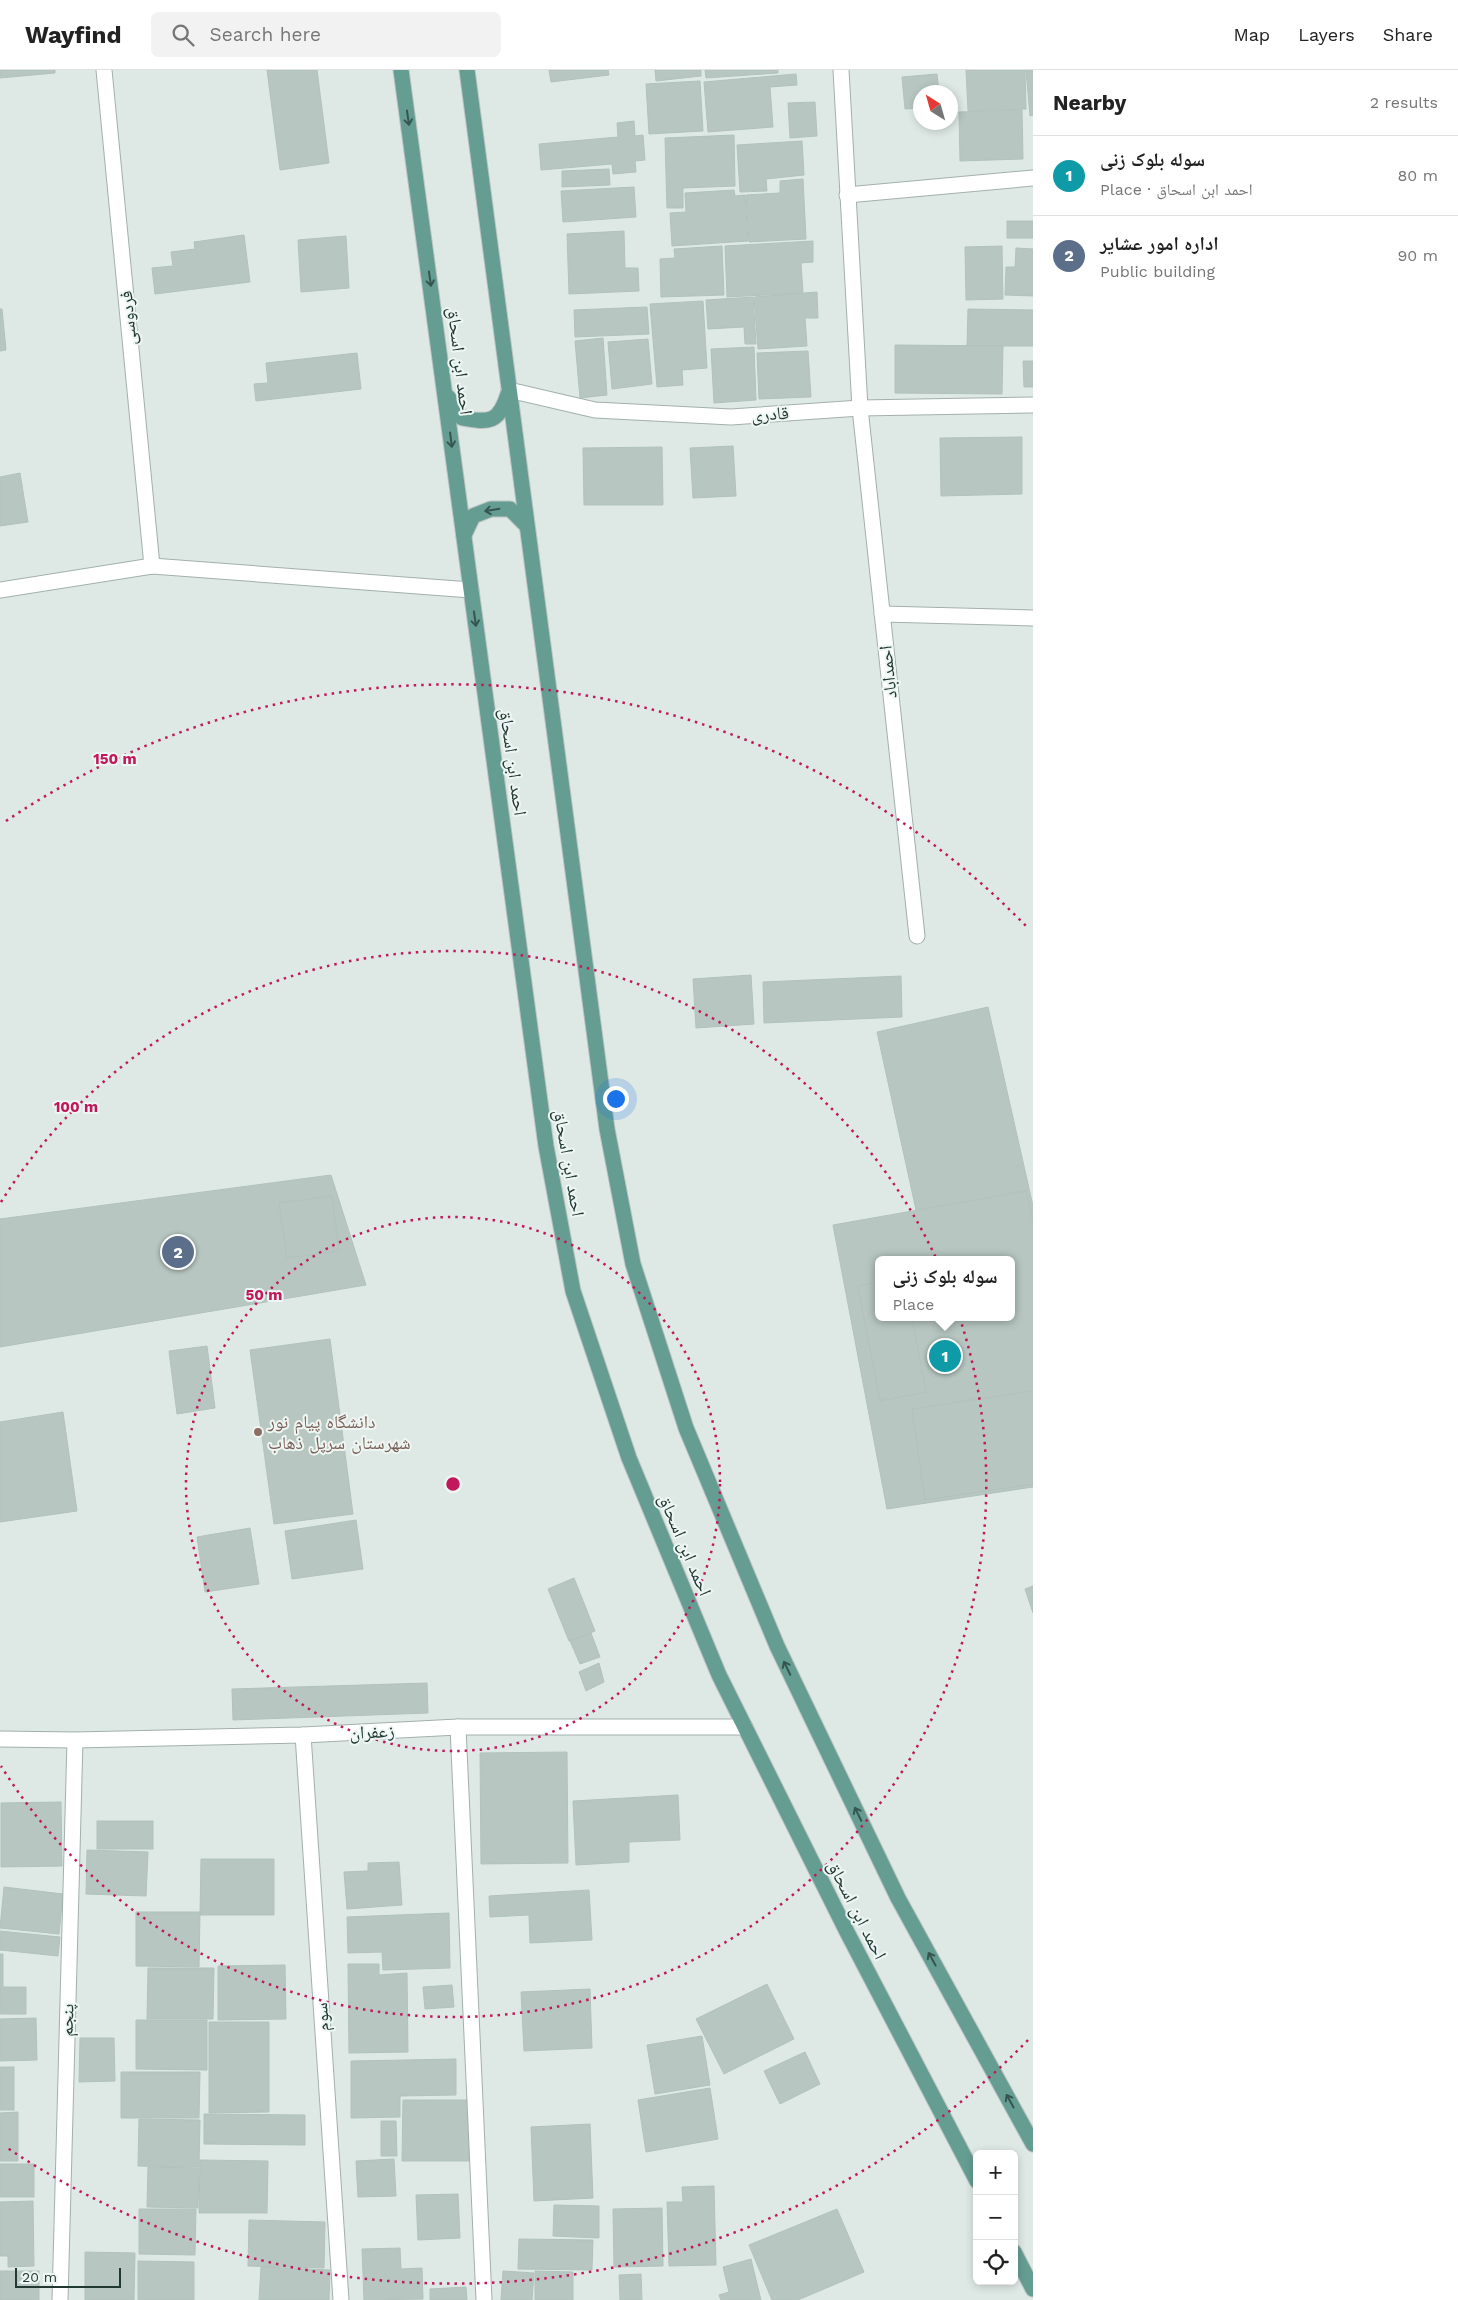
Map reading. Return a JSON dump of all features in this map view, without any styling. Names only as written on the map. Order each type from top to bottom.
[{"type":"main road","name":"احمد ابن اسحاق","points":[[401,70],[546,1146],[573,1291],[629,1458],[719,1675],[847,1932],[973,2173]]},
{"type":"main road","points":[[467,70],[607,1129],[633,1264],[686,1428],[776,1646],[898,1898],[1033,2144]]},
{"type":"main road","points":[[445,391],[462,418],[478,421],[492,419],[502,411],[509,390]]},
{"type":"main road","points":[[464,535],[473,516],[491,509],[510,509],[526,525]]},
{"type":"main road","points":[[1018,2260],[1033,2289]]},
{"type":"street","name":"فردوسی","points":[[104,70],[152,566]]},
{"type":"street","name":"احمداباد","points":[[841,70],[860,408],[916,936]]},
{"type":"street","points":[[847,195],[1033,178]]},
{"type":"street","name":"قادری","points":[[509,390],[595,410],[731,417],[860,408],[1033,405]]},
{"type":"street","points":[[0,590],[152,566],[471,590]]},
{"type":"street","points":[[882,614],[1033,618]]},
{"type":"street","points":[[458,1727],[484,2300]]},
{"type":"street","name":"زعفران","points":[[0,1739],[75,1740],[303,1735],[458,1727],[745,1727]]},
{"type":"street","name":"سوم","points":[[303,1735],[341,2300]]},
{"type":"street","name":"پنجم","points":[[60,2300],[75,1740]]},
{"type":"building","points":[[0,70],[55,70],[55,73],[0,78]]},
{"type":"building","points":[[267,70],[317,70],[329,163],[280,170]]},
{"type":"building","points":[[549,70],[608,70],[609,75],[551,82]]},
{"type":"building","points":[[655,70],[701,70],[701,76],[656,81]]},
{"type":"building","points":[[705,70],[778,70],[778,73],[706,78]]},
{"type":"building","points":[[966,70],[1025,70],[1026,109],[968,111]]},
{"type":"building","points":[[1026,70],[1033,70],[1033,115],[1030,116]]},
{"type":"building","points":[[796,74],[797,85],[770,87],[773,127],[708,132],[704,82]]},
{"type":"building","points":[[937,74],[938,85],[913,85],[913,108],[905,109],[902,77]]},
{"type":"building","points":[[700,81],[703,131],[649,134],[646,84]]},
{"type":"building","points":[[815,102],[817,136],[790,138],[788,103]]},
{"type":"building","points":[[1022,110],[1023,159],[960,161],[959,112]]},
{"type":"building","points":[[634,121],[635,136],[643,135],[645,160],[635,161],[636,172],[613,174],[612,164],[541,170],[539,144],[618,137],[617,123]]},
{"type":"building","points":[[734,135],[735,186],[683,188],[683,208],[667,208],[665,138]]},
{"type":"building","points":[[802,141],[804,175],[766,179],[767,191],[740,192],[737,145]]},
{"type":"building","points":[[609,169],[610,185],[562,187],[562,171]]},
{"type":"building","points":[[803,179],[806,239],[749,242],[746,195],[780,193],[780,181]]},
{"type":"building","points":[[634,187],[636,217],[563,222],[561,191]]},
{"type":"building","points":[[734,190],[735,196],[745,195],[748,241],[672,246],[670,213],[686,212],[685,193]]},
{"type":"building","points":[[1007,221],[1033,221],[1033,238],[1007,238]]},
{"type":"building","points":[[624,231],[625,268],[638,268],[639,291],[569,294],[567,234]]},
{"type":"building","points":[[244,235],[250,282],[155,294],[152,268],[173,266],[171,252],[195,249],[194,242]]},
{"type":"building","points":[[346,236],[349,288],[301,292],[298,240]]},
{"type":"building","points":[[813,241],[813,262],[801,263],[803,293],[727,297],[725,246]]},
{"type":"building","points":[[722,246],[724,295],[661,297],[660,259],[675,258],[674,249]]},
{"type":"building","points":[[1002,246],[1003,299],[966,300],[965,247]]},
{"type":"building","points":[[1016,248],[1033,249],[1033,296],[1005,295],[1006,267],[1015,267]]},
{"type":"building","points":[[817,292],[818,318],[805,318],[807,346],[758,349],[754,297]]},
{"type":"building","points":[[753,297],[756,344],[745,344],[744,327],[708,329],[706,300]]},
{"type":"building","points":[[703,301],[707,368],[682,370],[683,385],[657,387],[650,304]]},
{"type":"building","points":[[647,307],[649,334],[575,337],[574,310]]},
{"type":"building","points":[[0,309],[2,309],[6,350],[0,351]]},
{"type":"building","points":[[968,309],[1033,310],[1033,346],[967,346]]},
{"type":"building","points":[[603,338],[607,395],[580,398],[575,341]]},
{"type":"building","points":[[648,339],[652,384],[612,389],[608,342]]},
{"type":"building","points":[[895,345],[1003,346],[1002,394],[895,393]]},
{"type":"building","points":[[754,347],[756,400],[714,403],[711,349]]},
{"type":"building","points":[[808,351],[811,397],[759,399],[757,353]]},
{"type":"building","points":[[357,353],[361,389],[256,401],[254,384],[268,383],[266,363]]},
{"type":"building","points":[[1023,361],[1033,361],[1033,387],[1024,387]]},
{"type":"building","points":[[1022,437],[1022,494],[941,496],[940,438]]},
{"type":"building","points":[[733,446],[736,496],[693,498],[690,448]]},
{"type":"building","points":[[662,447],[663,505],[584,505],[583,448]]},
{"type":"building","points":[[20,473],[28,522],[0,526],[0,477]]},
{"type":"building","points":[[751,975],[754,1024],[696,1028],[693,979]]},
{"type":"building","points":[[901,976],[902,1017],[764,1023],[763,982]]},
{"type":"building","points":[[988,1007],[1033,1206],[1033,1374],[956,1392],[941,1321],[1015,1321],[1015,1256],[926,1256],[877,1032]]},
{"type":"building","points":[[331,1175],[366,1285],[0,1347],[0,1219]]},
{"type":"building","points":[[1026,1191],[1033,1223],[1033,1487],[887,1509],[833,1225]]},
{"type":"building","points":[[332,1196],[339,1251],[287,1258],[279,1203]]},
{"type":"building","points":[[875,1283],[875,1321],[913,1321],[926,1392],[880,1401],[858,1286]]},
{"type":"building","points":[[330,1339],[353,1514],[274,1524],[250,1350]]},
{"type":"building","points":[[207,1346],[215,1408],[177,1414],[169,1351]]},
{"type":"building","points":[[1033,1391],[1033,1484],[925,1500],[912,1409]]},
{"type":"building","points":[[63,1412],[77,1511],[0,1522],[0,1422]]},
{"type":"building","points":[[356,1520],[363,1569],[292,1579],[285,1531]]},
{"type":"building","points":[[250,1528],[259,1584],[205,1592],[197,1537]]},
{"type":"building","points":[[574,1578],[595,1631],[569,1641],[548,1589]]},
{"type":"building","points":[[1033,1586],[1033,1613],[1025,1589]]},
{"type":"building","points":[[591,1633],[600,1657],[580,1664],[570,1641]]},
{"type":"building","points":[[599,1663],[604,1682],[586,1691],[579,1672]]},
{"type":"building","points":[[427,1683],[428,1713],[233,1720],[232,1689]]},
{"type":"building","points":[[567,1752],[568,1863],[481,1864],[480,1753]]},
{"type":"building","points":[[678,1795],[680,1840],[629,1842],[629,1862],[576,1865],[573,1801]]},
{"type":"building","points":[[61,1802],[62,1866],[1,1867],[1,1803]]},
{"type":"building","points":[[97,1821],[153,1821],[153,1849],[97,1849]]},
{"type":"building","points":[[87,1850],[148,1852],[146,1896],[86,1894]]},
{"type":"building","points":[[201,1859],[274,1859],[274,1915],[200,1915]]},
{"type":"building","points":[[399,1862],[402,1905],[347,1909],[344,1872],[368,1871],[368,1863]]},
{"type":"building","points":[[4,1887],[63,1894],[59,1934],[0,1928]]},
{"type":"building","points":[[589,1890],[592,1940],[530,1943],[529,1915],[490,1917],[489,1896]]},
{"type":"building","points":[[136,1912],[200,1912],[199,1967],[136,1966]]},
{"type":"building","points":[[449,1913],[450,1968],[383,1970],[382,1952],[348,1953],[347,1917]]},
{"type":"building","points":[[0,1931],[60,1937],[58,1956],[0,1950]]},
{"type":"building","points":[[0,1954],[3,1954],[3,1987],[26,1987],[26,2014],[0,2014]]},
{"type":"building","points":[[348,1964],[379,1964],[379,1975],[407,1973],[408,2052],[349,2053]]},
{"type":"building","points":[[285,1965],[286,2019],[218,2020],[218,1966]]},
{"type":"building","points":[[148,1968],[214,1968],[213,2019],[147,2019]]},
{"type":"building","points":[[767,1984],[794,2039],[724,2074],[696,2019]]},
{"type":"building","points":[[452,1985],[454,2007],[425,2009],[423,1987]]},
{"type":"building","points":[[590,1989],[592,2048],[524,2051],[521,1992]]},
{"type":"building","points":[[36,2018],[37,2060],[0,2061],[0,2019]]},
{"type":"building","points":[[136,2020],[207,2020],[207,2070],[136,2069]]},
{"type":"building","points":[[209,2022],[269,2022],[269,2112],[209,2113]]},
{"type":"building","points":[[702,2036],[710,2085],[655,2094],[647,2045]]},
{"type":"building","points":[[80,2038],[114,2038],[115,2081],[79,2082]]},
{"type":"building","points":[[805,2052],[820,2084],[780,2104],[764,2071]]},
{"type":"building","points":[[456,2059],[456,2095],[400,2096],[400,2117],[351,2118],[351,2061]]},
{"type":"building","points":[[0,2067],[14,2067],[14,2110],[0,2110]]},
{"type":"building","points":[[121,2072],[200,2072],[199,2118],[121,2118]]},
{"type":"building","points":[[710,2088],[718,2139],[646,2152],[638,2100]]},
{"type":"building","points":[[403,2100],[470,2100],[469,2161],[402,2161]]},
{"type":"building","points":[[18,2112],[18,2161],[0,2161],[0,2113]]},
{"type":"building","points":[[204,2114],[305,2115],[305,2145],[204,2144]]},
{"type":"building","points":[[139,2119],[200,2120],[199,2167],[138,2166]]},
{"type":"building","points":[[381,2121],[396,2121],[397,2156],[381,2156]]},
{"type":"building","points":[[590,2124],[593,2198],[534,2201],[531,2127]]},
{"type":"building","points":[[394,2159],[396,2196],[358,2197],[356,2161]]},
{"type":"building","points":[[200,2160],[268,2161],[267,2213],[199,2213]]},
{"type":"building","points":[[0,2164],[34,2164],[34,2197],[0,2197]]},
{"type":"building","points":[[148,2167],[199,2168],[198,2208],[147,2207]]},
{"type":"building","points":[[714,2186],[716,2265],[669,2266],[667,2202],[683,2202],[682,2187]]},
{"type":"building","points":[[458,2194],[460,2238],[418,2240],[416,2195]]},
{"type":"building","points":[[33,2201],[34,2266],[8,2267],[8,2256],[0,2256],[0,2202]]},
{"type":"building","points":[[554,2205],[599,2206],[599,2238],[553,2236]]},
{"type":"building","points":[[662,2208],[663,2266],[614,2267],[613,2209]]},
{"type":"building","points":[[139,2209],[196,2209],[195,2255],[139,2254]]},
{"type":"building","points":[[837,2209],[864,2272],[798,2300],[772,2300],[749,2245]]},
{"type":"building","points":[[249,2220],[325,2222],[324,2268],[248,2266]]},
{"type":"building","points":[[519,2239],[593,2240],[592,2270],[518,2269]]},
{"type":"building","points":[[400,2248],[401,2269],[422,2268],[423,2299],[364,2300],[362,2249]]},
{"type":"building","points":[[85,2252],[135,2253],[134,2300],[85,2300]]},
{"type":"building","points":[[751,2259],[761,2300],[721,2300],[719,2295],[729,2292],[723,2267]]},
{"type":"building","points":[[138,2261],[194,2262],[194,2300],[138,2300]]},
{"type":"building","points":[[261,2267],[330,2270],[329,2300],[259,2300]]},
{"type":"building","points":[[0,2271],[39,2271],[39,2300],[0,2300]]},
{"type":"building","points":[[503,2271],[534,2273],[532,2300],[501,2300]]},
{"type":"building","points":[[535,2271],[573,2272],[573,2300],[535,2300]]},
{"type":"building","points":[[641,2274],[642,2300],[620,2300],[619,2275]]},
{"type":"building","points":[[466,2287],[467,2300],[430,2300],[430,2289]]},
{"type":"place","name":"اداره امور عشایر","points":[[178,1252]]},
{"type":"place","name":"سوله بلوک زنی","points":[[945,1356]]},
{"type":"place","name":"دانشگاه پیام نور شهرستان سرپل ذهاب","points":[[258,1432]]}]
